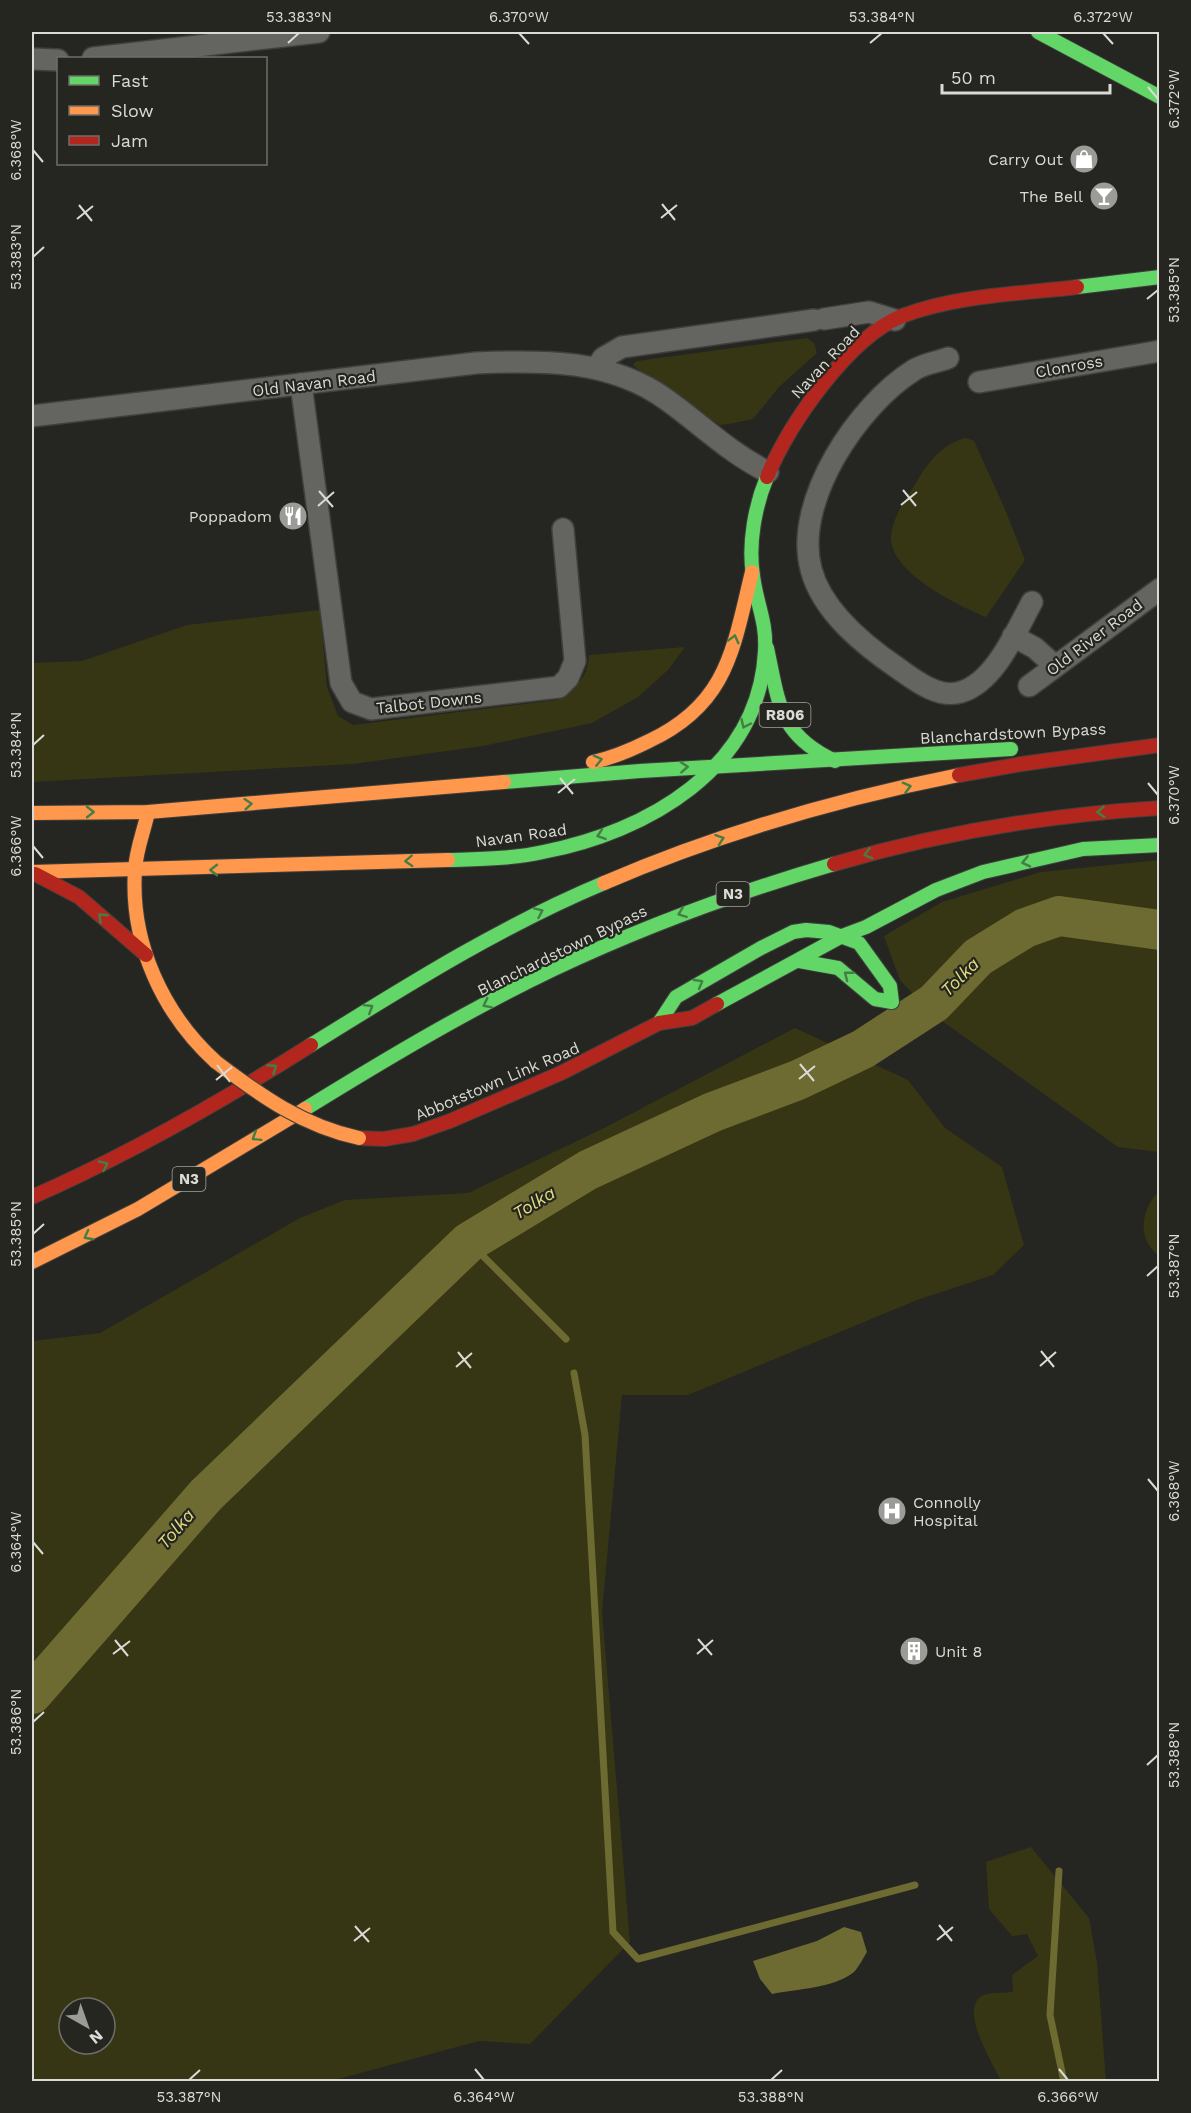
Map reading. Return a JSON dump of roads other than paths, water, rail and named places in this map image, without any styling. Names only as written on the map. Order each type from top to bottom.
[{"type":"main road","points":[[1038,32],[1160,97]]},
{"type":"main road","name":"Navan Road","points":[[32,872],[232,870],[459,859],[558,849],[610,833],[654,811],[694,787],[720,765],[740,734],[756,700],[767,648],[763,612],[752,572],[759,498],[768,472],[811,397],[862,344],[895,320],[942,305],[1160,277]]},
{"type":"main road","points":[[32,813],[148,812],[437,788],[603,760],[669,734],[682,726],[708,701],[728,664],[752,572]]},
{"type":"main road","name":"R806","points":[[767,648],[782,709],[795,734],[810,749],[835,761]]},
{"type":"main road","points":[[32,1197],[151,1142],[211,1108],[442,964],[528,917],[626,874],[722,838],[820,809],[925,782],[1002,767],[1160,743]]},
{"type":"main road","name":"Blanchardstown Bypass","points":[[437,788],[720,765],[1160,743]]},
{"type":"main road","name":"Blanchardstown Bypass","points":[[32,1262],[161,1196],[341,1084],[448,1024],[661,920],[830,864],[949,835],[1018,820],[1160,807]]},
{"type":"main road","name":"Abbotstown Link Road","points":[[148,812],[135,870],[137,906],[146,955],[166,1002],[184,1031],[216,1062],[266,1099],[306,1124],[330,1133],[384,1139],[412,1134],[450,1121],[561,1073],[659,1023],[692,1018],[842,936],[866,927],[936,890],[983,872],[1083,849],[1160,845]]},
{"type":"main road","points":[[32,872],[79,897],[146,955]]},
{"type":"main road","name":"Abbotstown Link Road","points":[[659,1023],[676,997],[793,932],[819,930],[842,936]]},
{"type":"main road","points":[[798,962],[838,968],[875,999],[892,1002],[890,986],[860,943],[842,936]]},
{"type":"street","points":[[102,57],[319,32]]},
{"type":"street","points":[[32,59],[57,60]]},
{"type":"street","points":[[597,367],[603,358],[622,347],[869,312],[895,320]]},
{"type":"street","name":"Clonross","points":[[979,382],[1160,351]]},
{"type":"street","points":[[948,358],[915,369],[880,397],[849,435],[826,476],[812,510],[809,536],[812,572],[824,597],[848,627],[891,664],[920,684],[941,693],[960,693],[995,667],[1032,602]]},
{"type":"street","name":"Old Navan Road","points":[[32,416],[476,363],[530,360],[597,367],[634,381],[666,400],[739,457],[768,472]]},
{"type":"street","name":"Talbot Downs","points":[[302,384],[341,683],[352,702],[371,709],[559,687],[568,678],[575,661],[563,529]]},
{"type":"street","name":"Old River Road","points":[[1029,686],[1160,589]]},
{"type":"street","points":[[1013,636],[1035,648],[1055,666]]},
{"type":"waterway","name":"Tolka","points":[[32,1694],[206,1495],[469,1242],[588,1170],[713,1112],[798,1080],[863,1049],[934,1003],[978,957],[1025,928],[1059,916],[1160,930]]},
{"type":"waterway","points":[[469,1242],[566,1339]]},
{"type":"waterway","points":[[574,1373],[585,1435],[613,1932],[638,1959],[915,1885]]},
{"type":"waterway","points":[[1059,1871],[1050,2015],[1064,2082]]},
{"type":"place","name":"Carry Out","points":[[1084,159]]},
{"type":"place","name":"The Bell","points":[[1104,196]]},
{"type":"place","name":"Poppadom","points":[[293,516]]},
{"type":"place","name":"Connolly Hospital","points":[[892,1511]]},
{"type":"place","name":"Unit 8","points":[[914,1651]]}]
